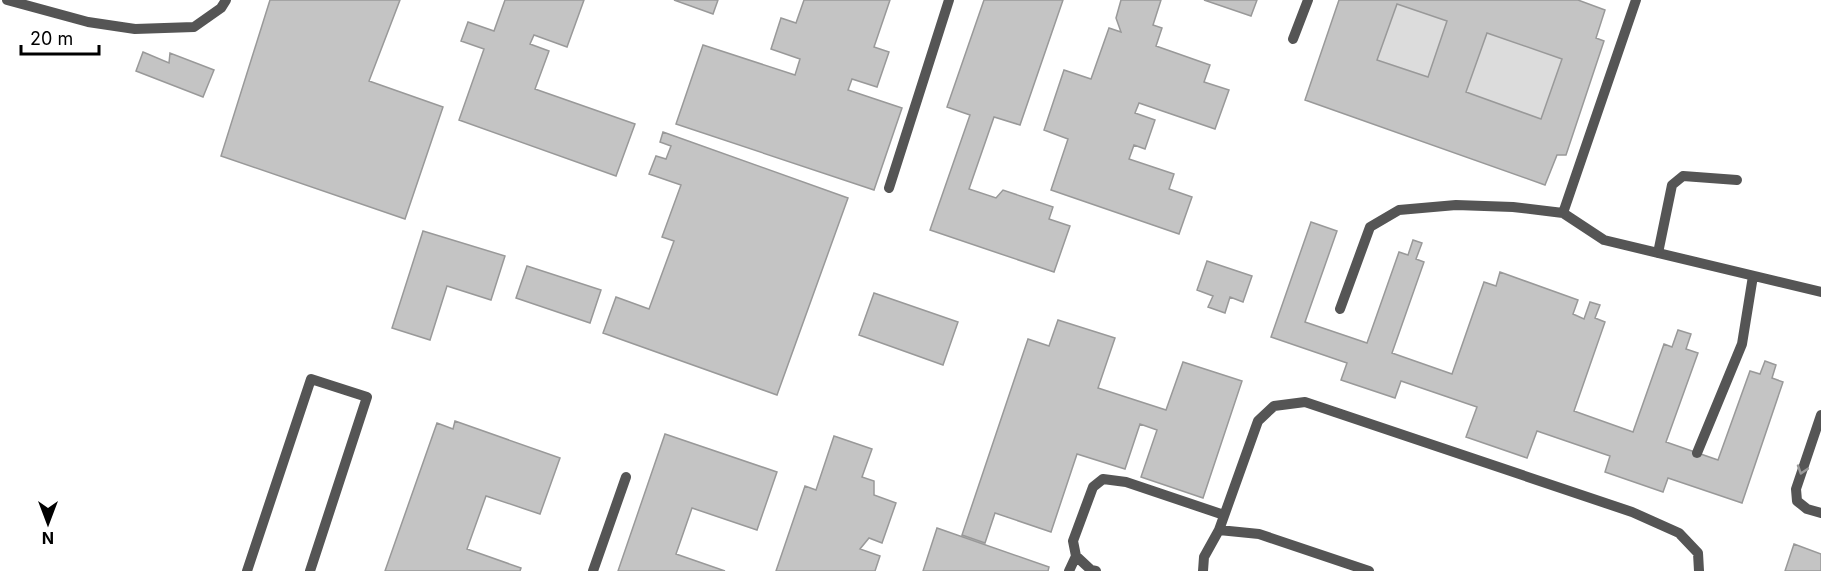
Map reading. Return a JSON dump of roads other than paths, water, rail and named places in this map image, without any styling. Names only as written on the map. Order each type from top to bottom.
[{"type":"lane","points":[[6,0],[88,22],[135,29],[194,27],[221,8],[226,0]]},
{"type":"lane","points":[[889,188],[948,0]]},
{"type":"lane","points":[[1293,39],[1308,0]]},
{"type":"lane","points":[[1563,213],[1636,0]]},
{"type":"lane","points":[[1658,253],[1672,185],[1683,176],[1737,180]]},
{"type":"lane","points":[[1340,309],[1370,227],[1399,210],[1456,205],[1513,207],[1563,213],[1604,240],[1821,292]]},
{"type":"lane","points":[[1697,453],[1742,345],[1753,276]]},
{"type":"lane","points":[[247,571],[311,379],[367,397],[310,571]]},
{"type":"lane","points":[[1203,571],[1204,557],[1224,515],[1258,421],[1274,406],[1305,402],[1632,512],[1680,533],[1698,553],[1699,571]]},
{"type":"lane","points":[[1821,415],[1796,489],[1797,501],[1807,509],[1821,513]]},
{"type":"lane","points":[[593,571],[626,477]]},
{"type":"lane","points":[[1096,571],[1091,570],[1076,556],[1073,541],[1093,487],[1103,479],[1126,482],[1224,515]]},
{"type":"lane","points":[[1218,530],[1259,534],[1368,571]]},
{"type":"lane","points":[[1068,571],[1076,556]]}]
